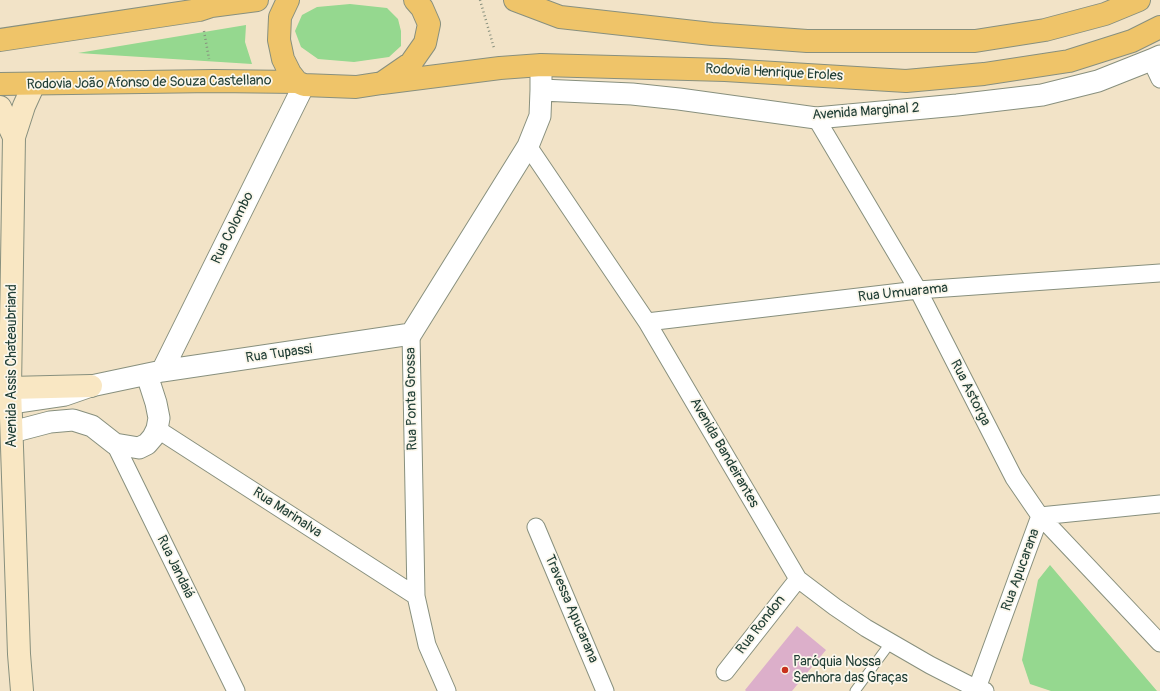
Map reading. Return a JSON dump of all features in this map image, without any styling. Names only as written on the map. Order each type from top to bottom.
[{"type":"main road","points":[[0,40],[209,5],[257,0]]},
{"type":"main road","points":[[288,0],[280,18],[279,40],[283,59],[290,73],[300,84]]},
{"type":"main road","points":[[382,83],[411,63],[425,43],[429,24],[422,8],[415,0]]},
{"type":"main road","points":[[515,0],[560,17],[712,34],[807,41],[920,42],[975,41],[1045,30],[1106,14],[1139,0]]},
{"type":"main road","name":"Rodovia Henrique Eroles","points":[[382,83],[500,68],[541,65],[725,70],[906,81],[984,74],[1069,61],[1132,41],[1160,27]]},
{"type":"main road","name":"Rodovia João Afonso de Souza Castellano","points":[[0,84],[214,81],[356,87],[382,83]]},
{"type":"main road","name":"Avenida Assis Chateaubriand","points":[[22,691],[19,654],[11,396],[14,137],[24,106],[34,84]]},
{"type":"main road","name":"Avenida Assis Chateaubriand","points":[[0,107],[14,137]]},
{"type":"main road","points":[[11,396],[84,388]]},
{"type":"street","name":"Rua Ponta Grossa","points":[[447,691],[427,645],[416,596],[411,334],[528,146],[540,116],[541,65]]},
{"type":"street","name":"Avenida Marginal 2","points":[[541,90],[640,94],[816,118],[957,105],[1042,95],[1157,65]]},
{"type":"street","name":"Rua Colombo","points":[[155,373],[300,84]]},
{"type":"street","name":"Rua Astorga","points":[[816,118],[918,290],[1014,478],[1040,516],[1160,643]]},
{"type":"street","name":"Avenida Bandeirantes","points":[[528,146],[647,322],[798,579],[834,607],[866,628],[930,665],[979,690]]},
{"type":"street","name":"Rua Umuarama","points":[[647,322],[918,290],[1160,273]]},
{"type":"street","name":"Rua Tupassi","points":[[84,388],[155,373],[411,334]]},
{"type":"street","points":[[12,432],[50,422],[73,420],[92,426],[115,444],[139,448],[147,444],[157,429],[159,418],[156,403],[155,373]]},
{"type":"street","points":[[81,423],[76,408],[84,388]]},
{"type":"street","name":"Rua Marinalva","points":[[157,429],[416,596]]},
{"type":"street","name":"Rua Jandaiá","points":[[115,444],[236,691]]},
{"type":"street","name":"Rua Apucarana","points":[[979,690],[1040,516],[1160,504]]},
{"type":"street","name":"Travessa Apucarana","points":[[536,527],[605,691]]},
{"type":"street","name":"Rua Rondon","points":[[725,672],[798,579]]},
{"type":"lane","points":[[855,691],[891,642]]},
{"type":"path","points":[[480,0],[500,68]]},
{"type":"path","points":[[209,5],[214,81]]},
{"type":"green space","points":[[350,4],[387,8],[398,19],[401,31],[401,46],[389,57],[354,62],[318,59],[301,47],[295,31],[302,15],[317,7]]},
{"type":"green space","points":[[246,25],[245,42],[252,64],[78,53]]},
{"type":"green space","points":[[1050,565],[1157,691],[1051,691],[1030,684],[1022,660],[1038,580]]},
{"type":"building","name":"Paróquia Nossa Senhora das Graças","points":[[797,626],[826,650],[792,691],[746,691],[745,690]]},
{"type":"place","name":"Paróquia Nossa Senhora das Graças","points":[[785,670]]}]
